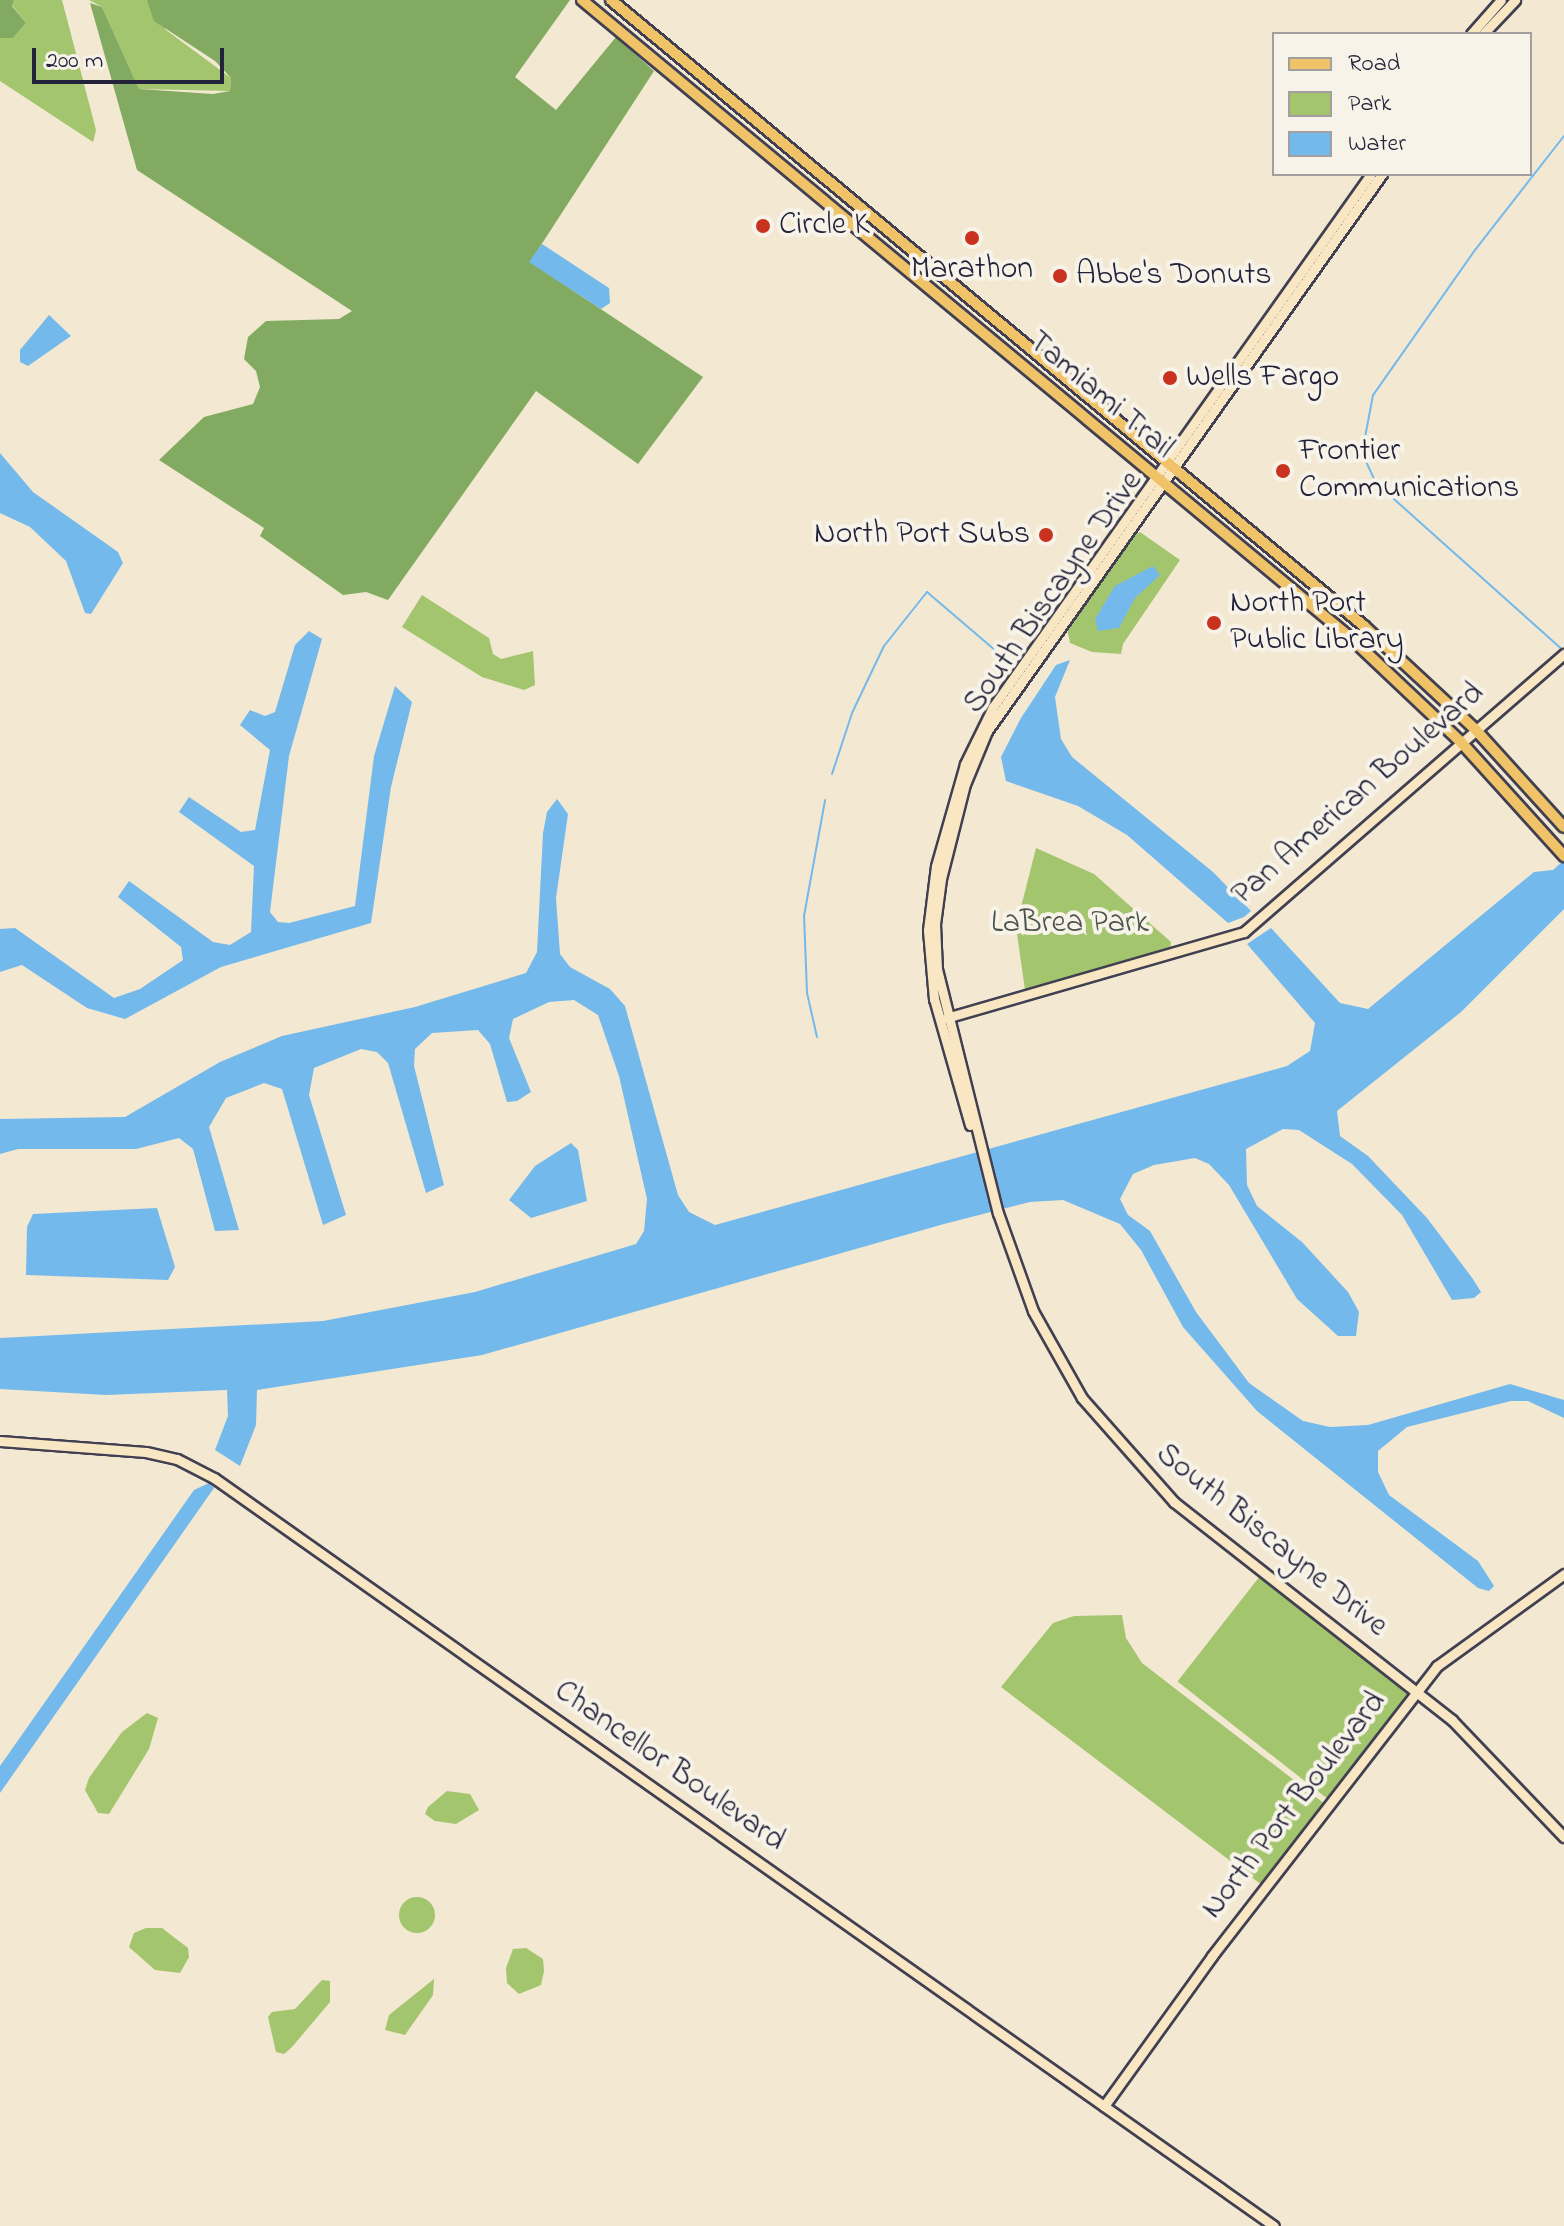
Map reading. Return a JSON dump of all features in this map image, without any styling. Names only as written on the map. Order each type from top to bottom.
[{"type":"main road","name":"Tamiami Trail","points":[[582,0],[1352,639],[1461,742],[1564,856]]},
{"type":"main road","name":"Tamiami Trail","points":[[611,0],[1364,626],[1475,729],[1564,827]]},
{"type":"street","points":[[1473,32],[1501,0]]},
{"type":"street","points":[[1485,32],[1515,0]]},
{"type":"street","name":"South Biscayne Drive","points":[[979,1147],[946,1018],[936,957],[937,902],[972,764],[998,711],[1370,176]]},
{"type":"street","name":"South Biscayne Drive","points":[[1171,464],[1381,176]]},
{"type":"street","name":"South Biscayne Drive","points":[[1160,480],[993,707],[965,764],[930,894],[928,951],[940,1020],[998,1213],[1050,1345],[1124,1451],[1189,1515],[1416,1691],[1490,1755],[1564,1837]]},
{"type":"street","name":"Pan American Boulevard","points":[[946,1018],[1244,932],[1561,656]]},
{"type":"street","name":"Chancellor Boulevard","points":[[0,1441],[146,1452],[200,1469],[1274,2226]]},
{"type":"street","name":"North Port Boulevard","points":[[1104,2106],[1416,1691],[1455,1649],[1564,1574]]},
{"type":"green space","points":[[0,0],[14,0],[12,6],[26,23],[13,38],[0,38]]},
{"type":"green space","points":[[14,0],[62,0],[96,130],[93,142],[0,81],[0,38],[13,38],[26,23],[12,5]]},
{"type":"green space","points":[[89,0],[147,0],[166,30],[231,78],[230,91],[139,89],[102,7]]},
{"type":"green space","points":[[147,0],[570,0],[515,77],[556,110],[616,37],[654,71],[530,262],[703,377],[638,464],[536,391],[388,600],[366,592],[343,595],[260,536],[264,528],[159,460],[204,417],[253,404],[260,387],[256,371],[244,359],[248,337],[266,321],[339,319],[352,311],[137,170],[90,3],[102,7],[139,89],[213,94],[230,91],[231,78],[215,61],[154,21]]},
{"type":"green space","points":[[1140,532],[1180,560],[1123,644],[1121,654],[1092,652],[1070,643],[1066,624],[1127,540]]},
{"type":"green space","points":[[422,595],[489,638],[493,654],[501,659],[533,651],[535,685],[524,690],[482,677],[402,627]]},
{"type":"green space","name":"LaBrea Park","points":[[1036,848],[1094,874],[1171,942],[1170,951],[1025,990],[1016,927]]},
{"type":"green space","points":[[1260,1576],[1410,1693],[1327,1799],[1178,1682]]},
{"type":"green space","points":[[1122,1615],[1126,1638],[1142,1663],[1325,1804],[1262,1885],[1001,1687],[1053,1623],[1074,1616]]},
{"type":"green space","points":[[147,1713],[158,1718],[149,1749],[109,1814],[98,1813],[85,1790],[89,1778],[122,1732]]},
{"type":"green space","points":[[447,1791],[470,1794],[479,1810],[456,1824],[435,1821],[425,1814],[428,1807]]},
{"type":"green space","points":[[417,1897],[430,1902],[435,1915],[430,1928],[417,1933],[404,1928],[399,1915],[404,1902]]},
{"type":"green space","points":[[146,1928],[162,1928],[188,1948],[189,1957],[180,1973],[155,1970],[129,1947],[134,1933]]},
{"type":"green space","points":[[526,1948],[543,1959],[544,1971],[541,1985],[519,1994],[507,1983],[506,1968],[513,1949]]},
{"type":"green space","points":[[434,1979],[433,1995],[405,2035],[385,2030],[389,2015]]},
{"type":"green space","points":[[322,1980],[330,1981],[330,2002],[292,2047],[284,2054],[276,2052],[268,2017],[272,2012],[295,2009]]},
{"type":"water","points":[[542,244],[609,288],[610,303],[601,309],[529,262]]},
{"type":"water","points":[[49,315],[71,336],[28,366],[20,362],[20,350]]},
{"type":"water","points":[[0,453],[33,492],[118,552],[123,563],[91,614],[85,613],[66,561],[30,527],[0,513]]},
{"type":"water","points":[[1153,566],[1160,575],[1135,598],[1119,628],[1098,631],[1095,619],[1115,586]]},
{"type":"water","points":[[309,631],[322,639],[289,756],[270,912],[278,922],[289,923],[355,906],[374,756],[395,686],[412,702],[391,787],[371,923],[221,967],[125,1019],[87,1008],[22,965],[0,972],[0,929],[15,928],[114,998],[140,989],[183,960],[181,947],[118,897],[129,881],[213,942],[230,945],[251,932],[254,866],[179,812],[189,797],[241,832],[255,830],[270,750],[240,725],[250,710],[265,716],[275,712],[295,645]]},
{"type":"water","points":[[1070,660],[1055,697],[1061,739],[1072,757],[1213,872],[1251,911],[1244,917],[1228,923],[1127,835],[1078,806],[1006,781],[1001,757],[1021,718],[1056,665]]},
{"type":"water","points":[[557,799],[568,814],[556,898],[560,954],[570,967],[610,989],[625,1006],[678,1195],[689,1212],[715,1225],[1287,1066],[1310,1051],[1315,1023],[1247,944],[1271,928],[1340,1003],[1368,1009],[1534,872],[1553,870],[1564,860],[1564,909],[1461,1012],[1337,1111],[1340,1136],[1368,1156],[1427,1218],[1481,1292],[1474,1298],[1452,1300],[1402,1215],[1352,1164],[1299,1130],[1283,1129],[1246,1149],[1247,1185],[1257,1206],[1302,1242],[1348,1292],[1359,1312],[1356,1336],[1338,1336],[1297,1299],[1229,1185],[1209,1164],[1195,1158],[1154,1165],[1133,1174],[1120,1199],[1128,1215],[1150,1231],[1196,1312],[1249,1383],[1303,1421],[1330,1427],[1368,1425],[1510,1384],[1564,1400],[1564,1418],[1528,1401],[1511,1401],[1407,1427],[1378,1451],[1378,1472],[1389,1495],[1478,1561],[1494,1586],[1489,1591],[1478,1588],[1257,1411],[1183,1327],[1141,1250],[1120,1224],[1063,1200],[1030,1202],[944,1224],[482,1355],[257,1390],[256,1425],[240,1466],[215,1450],[228,1416],[227,1390],[106,1395],[0,1389],[0,1338],[323,1321],[475,1292],[636,1244],[644,1231],[647,1199],[619,1076],[598,1015],[574,1000],[549,1002],[513,1019],[509,1038],[531,1092],[517,1101],[507,1102],[490,1044],[478,1030],[432,1033],[415,1049],[414,1066],[444,1185],[426,1193],[388,1063],[377,1052],[361,1049],[314,1068],[309,1095],[346,1215],[323,1225],[282,1089],[264,1083],[226,1098],[209,1127],[239,1230],[215,1231],[193,1149],[179,1138],[136,1149],[18,1149],[0,1154],[0,1119],[125,1117],[220,1062],[282,1036],[415,1007],[526,973],[537,952],[543,833],[547,812]]},
{"type":"water","points":[[571,1143],[578,1150],[587,1201],[531,1218],[509,1200],[535,1166]]},
{"type":"water","points":[[157,1208],[175,1267],[168,1280],[26,1275],[27,1227],[33,1214]]},
{"type":"water","points":[[209,1483],[214,1488],[0,1793],[0,1766],[194,1490]]},
{"type":"waterway","points":[[1564,136],[1475,250],[1373,395],[1362,453],[1376,483],[1564,651]]},
{"type":"waterway","points":[[832,774],[852,713],[884,646],[927,592],[1003,657]]},
{"type":"waterway","points":[[817,1037],[807,993],[804,916],[825,800]]},
{"type":"place","name":"Circle K","points":[[763,226]]},
{"type":"place","name":"Marathon","points":[[972,238]]},
{"type":"place","name":"Abbe's Donuts","points":[[1060,276]]},
{"type":"place","name":"Wells Fargo","points":[[1170,378]]},
{"type":"place","name":"Frontier Communications","points":[[1283,471]]},
{"type":"place","name":"North Port Subs","points":[[1046,535]]},
{"type":"place","name":"North Port Public Library","points":[[1214,623]]}]
